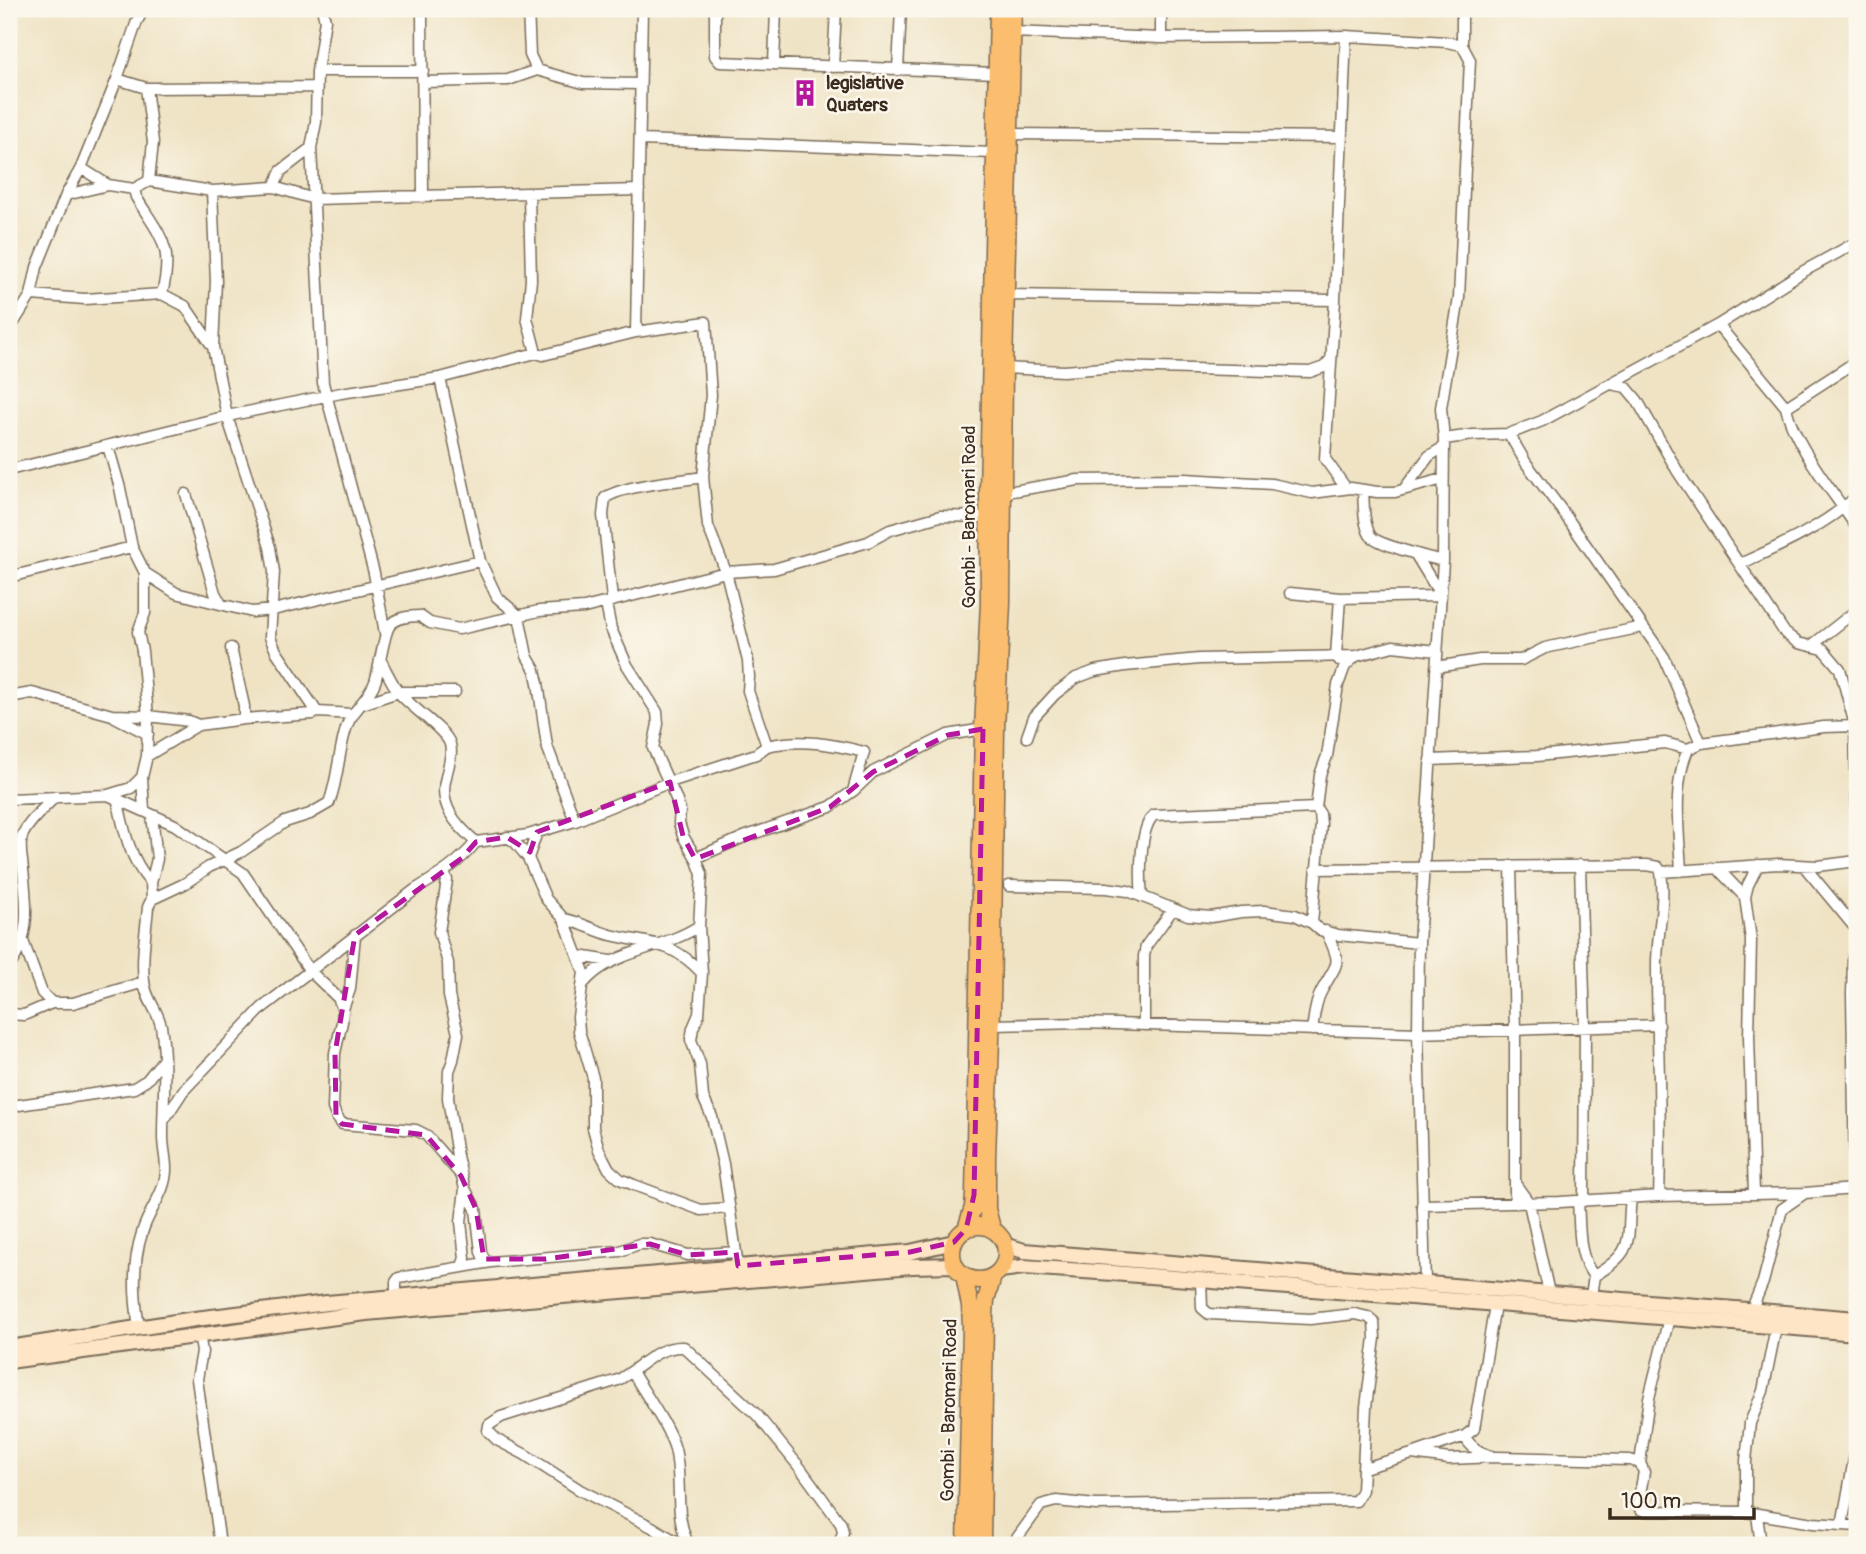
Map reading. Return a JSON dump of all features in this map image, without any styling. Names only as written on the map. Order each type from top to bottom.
[{"type":"main road","name":"Gombi - Baromari Road","points":[[984,1025],[995,493],[994,153],[998,9]]},
{"type":"main road","name":"Gombi - Baromari Road","points":[[984,1025],[983,729],[989,602],[988,517],[995,493],[1004,368],[1013,9]]},
{"type":"main road","points":[[984,1025],[987,1209],[992,1228],[1005,1245],[1005,1262],[997,1273]]},
{"type":"main road","points":[[9,1348],[327,1303],[737,1259],[910,1252],[954,1242],[966,1229],[973,1207],[984,1025]]},
{"type":"main road","points":[[966,1229],[983,1226],[992,1228]]},
{"type":"main road","points":[[954,1242],[952,1258],[960,1270],[976,1280],[1024,1267],[1494,1305],[1590,1304],[1751,1311],[1857,1320]]},
{"type":"main road","points":[[1005,1245],[1024,1251],[1549,1293],[1590,1304],[1669,1318],[1857,1333]]},
{"type":"main road","points":[[9,1361],[392,1310],[912,1266],[960,1270]]},
{"type":"main road","name":"Gombi - Baromari Road","points":[[960,1270],[970,1306],[971,1326],[966,1545]]},
{"type":"main road","name":"Gombi - Baromari Road","points":[[982,1545],[985,1315],[986,1300],[997,1273]]},
{"type":"street","points":[[9,330],[31,295],[37,267],[66,195],[81,168],[144,9]]},
{"type":"street","points":[[322,9],[325,20],[317,71],[316,121],[311,148],[323,383],[374,573],[374,586],[385,633]]},
{"type":"street","points":[[422,9],[423,197]]},
{"type":"street","points":[[528,9],[530,55],[537,70]]},
{"type":"street","points":[[636,332],[642,9]]},
{"type":"street","points":[[715,9],[717,61],[996,73]]},
{"type":"street","points":[[774,64],[776,9]]},
{"type":"street","points":[[833,67],[836,9]]},
{"type":"street","points":[[898,70],[901,9]]},
{"type":"street","points":[[1161,9],[1161,38]]},
{"type":"street","points":[[1425,1283],[1418,1033],[1419,943],[1443,561],[1444,443],[1441,408],[1459,298],[1462,245],[1470,60],[1462,45],[1462,9]]},
{"type":"street","points":[[1012,33],[1161,38],[1346,36],[1462,45]]},
{"type":"street","points":[[1346,36],[1335,300],[1325,459],[1346,488]]},
{"type":"street","points":[[423,82],[508,80],[537,70],[583,83],[640,84]]},
{"type":"street","points":[[317,71],[422,71]]},
{"type":"street","points":[[117,79],[146,88],[316,87]]},
{"type":"street","points":[[146,88],[153,142],[149,181]]},
{"type":"street","points":[[1011,134],[1342,137]]},
{"type":"street","points":[[640,140],[994,153]]},
{"type":"street","points":[[274,187],[281,171],[311,148]]},
{"type":"street","points":[[81,168],[108,185]]},
{"type":"street","points":[[66,195],[108,185],[134,189],[149,181],[212,191],[274,187],[314,200],[639,190]]},
{"type":"street","points":[[134,189],[136,198],[166,245],[168,269],[162,294]]},
{"type":"street","points":[[212,191],[216,281],[213,347],[227,416],[270,547],[274,572],[270,637],[276,651],[317,712]]},
{"type":"street","points":[[529,194],[531,281],[527,318],[536,353]]},
{"type":"street","points":[[1405,488],[1429,456],[1444,443],[1472,435],[1508,434],[1542,421],[1718,325],[1804,271],[1857,242]]},
{"type":"street","points":[[31,295],[85,299],[162,294],[185,306],[213,347]]},
{"type":"street","points":[[1005,295],[1335,300]]},
{"type":"street","points":[[9,470],[227,416],[341,393],[440,378],[536,353],[543,355],[636,332],[706,322],[711,394],[703,477],[708,526],[726,572],[748,661],[748,691],[767,746]]},
{"type":"street","points":[[1718,325],[1786,407],[1807,452],[1857,527]]},
{"type":"street","points":[[1004,368],[1064,372],[1116,367],[1310,372],[1324,367],[1332,358]]},
{"type":"street","points":[[1786,407],[1857,360]]},
{"type":"street","points":[[440,378],[480,561],[497,597],[519,616],[527,656],[535,670],[538,683],[547,746],[575,821]]},
{"type":"street","points":[[1611,384],[1626,387],[1637,400],[1678,472],[1784,634],[1798,643],[1823,649],[1840,669],[1856,726],[1857,822]]},
{"type":"street","points":[[1508,434],[1664,657],[1701,743]]},
{"type":"street","points":[[108,446],[132,547],[145,573],[145,613],[138,632],[148,716],[147,757],[142,778],[157,859],[151,883],[152,899],[148,907],[144,982],[149,1003],[160,1024],[166,1173],[164,1186],[142,1232],[134,1272],[139,1328]]},
{"type":"street","points":[[396,1297],[396,1282],[399,1278],[491,1262],[620,1251],[639,1244],[650,1244],[688,1255],[737,1259],[723,1164],[712,1117],[703,1097],[700,1064],[691,1040],[699,1014],[702,973],[699,926],[702,874],[683,836],[679,823],[680,810],[653,748],[658,724],[657,712],[627,665],[611,629],[603,515],[605,498],[611,494],[703,477]]},
{"type":"street","points":[[995,493],[1078,480],[1185,479],[1272,484],[1312,493],[1346,488],[1395,492],[1443,479]]},
{"type":"street","points":[[1363,490],[1371,537],[1416,555],[1443,561]]},
{"type":"street","points":[[186,494],[215,593],[221,604]]},
{"type":"street","points":[[1740,564],[1801,537],[1857,496]]},
{"type":"street","points":[[152,899],[184,884],[285,822],[310,814],[329,803],[338,777],[349,722],[374,685],[385,633],[390,624],[401,618],[420,616],[430,623],[459,629],[539,611],[609,602],[726,572],[774,569],[868,542],[890,530],[940,516],[988,517]]},
{"type":"street","points":[[9,577],[132,547]]},
{"type":"street","points":[[1416,555],[1441,596]]},
{"type":"street","points":[[145,573],[176,593],[252,612],[273,610],[480,561]]},
{"type":"street","points":[[1290,593],[1340,598],[1441,596]]},
{"type":"street","points":[[1340,598],[1336,656],[1345,666]]},
{"type":"street","points":[[1811,646],[1857,610]]},
{"type":"street","points":[[1436,667],[1480,660],[1521,660],[1545,648],[1642,627]]},
{"type":"street","points":[[1027,737],[1034,717],[1055,694],[1076,678],[1095,671],[1199,659],[1356,656],[1393,646],[1437,652]]},
{"type":"street","points":[[231,648],[244,706],[244,719]]},
{"type":"street","points":[[1312,923],[1321,824],[1316,808],[1320,775],[1327,756],[1334,704],[1345,666],[1356,656]]},
{"type":"street","points":[[381,661],[398,692],[416,712],[445,735],[450,746],[450,759],[444,784],[444,798],[458,826],[476,842]]},
{"type":"street","points":[[362,704],[398,692],[455,692]]},
{"type":"street","points":[[9,697],[32,693],[112,715],[148,734]]},
{"type":"street","points":[[147,757],[198,725],[317,712],[354,714]]},
{"type":"street","points":[[112,715],[148,716],[189,721],[198,725]]},
{"type":"street","points":[[1430,760],[1537,756],[1665,743],[1688,749],[1701,743],[1856,726]]},
{"type":"street","points":[[696,858],[744,836],[830,807],[853,791],[873,772],[948,735],[983,729]]},
{"type":"street","points":[[164,1120],[183,1091],[262,1009],[416,888],[463,858],[476,842],[537,832],[575,821],[670,782],[756,754],[767,746],[782,742],[837,745],[864,752],[853,791]]},
{"type":"street","points":[[1681,871],[1678,805],[1683,761],[1688,749]]},
{"type":"street","points":[[9,799],[108,795],[131,788],[142,778]]},
{"type":"street","points":[[108,795],[118,802],[175,825],[243,873],[310,971],[338,998],[343,1009]]},
{"type":"street","points":[[9,966],[18,955],[23,941],[26,897],[21,836],[55,797]]},
{"type":"street","points":[[118,802],[134,860],[151,883]]},
{"type":"street","points":[[1142,897],[1143,843],[1147,821],[1154,815],[1316,808]]},
{"type":"street","points":[[528,858],[537,832]]},
{"type":"street","points":[[507,837],[528,858],[546,899],[564,919],[584,972],[578,1017],[579,1031],[593,1078],[593,1128],[599,1150],[609,1169],[620,1179],[701,1210],[729,1208]]},
{"type":"street","points":[[1661,872],[1857,861]]},
{"type":"street","points":[[1317,869],[1580,865],[1658,867],[1661,872],[1662,899],[1657,967],[1659,1196]]},
{"type":"street","points":[[1580,865],[1585,1027],[1581,1201],[1583,1256],[1586,1267],[1594,1276]]},
{"type":"street","points":[[1754,1193],[1749,1037],[1751,940],[1745,897],[1758,865]]},
{"type":"street","points":[[1511,866],[1515,1203]]},
{"type":"street","points":[[1804,866],[1857,930]]},
{"type":"street","points":[[1717,868],[1745,897]]},
{"type":"street","points":[[444,872],[447,880],[439,932],[448,963],[449,996],[458,1034],[449,1071],[448,1098],[461,1175],[476,1209],[481,1252],[484,1259],[491,1262]]},
{"type":"street","points":[[1009,886],[1128,891],[1188,915],[1211,917],[1264,911],[1295,915],[1338,935],[1419,943]]},
{"type":"street","points":[[1144,1025],[1146,946],[1173,909]]},
{"type":"street","points":[[564,919],[611,935],[662,945],[679,952],[702,973]]},
{"type":"street","points":[[583,985],[594,972],[610,961],[662,945],[699,926]]},
{"type":"street","points":[[1312,1030],[1320,995],[1336,968],[1336,953],[1326,931]]},
{"type":"street","points":[[355,935],[350,989],[343,1009],[335,1053],[333,1108],[336,1116],[342,1124],[416,1130],[426,1135],[461,1175]]},
{"type":"street","points":[[23,941],[42,993],[52,1003]]},
{"type":"street","points":[[1857,945],[1853,961],[1857,1293]]},
{"type":"street","points":[[579,956],[610,961]]},
{"type":"street","points":[[9,1014],[24,1016],[52,1003],[73,1003],[144,982]]},
{"type":"street","points":[[984,1025],[1082,1023],[1418,1033],[1659,1025]]},
{"type":"street","points":[[12,1106],[134,1088],[147,1080],[163,1060]]},
{"type":"street","points":[[165,1101],[183,1091]]},
{"type":"street","points":[[1515,1183],[1529,1203],[1549,1293]]},
{"type":"street","points":[[462,1266],[465,1258],[461,1222],[465,1189]]},
{"type":"street","points":[[1422,1205],[1805,1193],[1854,1189]]},
{"type":"street","points":[[1771,1193],[1782,1209]]},
{"type":"street","points":[[1751,1311],[1763,1282],[1782,1209],[1805,1193]]},
{"type":"street","points":[[1590,1304],[1594,1276],[1621,1256],[1630,1238],[1630,1198]]},
{"type":"street","points":[[1013,1545],[1041,1505],[1056,1501],[1096,1505],[1356,1501],[1363,1490],[1366,1407],[1375,1338],[1374,1322],[1368,1317],[1355,1314],[1310,1319],[1209,1314],[1202,1308],[1201,1280]]},
{"type":"street","points":[[1364,1468],[1465,1436],[1474,1429],[1494,1305]]},
{"type":"street","points":[[1669,1318],[1649,1398],[1640,1463],[1644,1472],[1638,1504],[1640,1509],[1751,1514],[1857,1526]]},
{"type":"street","points":[[1761,1545],[1751,1514],[1746,1461],[1750,1423],[1763,1391],[1776,1327]]},
{"type":"street","points":[[200,1334],[202,1352],[197,1379],[220,1545]]},
{"type":"street","points":[[682,1545],[580,1490],[498,1440],[488,1431],[489,1425],[501,1417],[561,1400],[633,1373],[656,1353],[675,1346],[684,1348],[728,1390],[746,1403],[801,1469],[841,1524],[843,1532],[839,1545]]},
{"type":"street","points":[[633,1373],[674,1447],[683,1534],[689,1545]]},
{"type":"street","points":[[1465,1436],[1475,1449],[1496,1457]]},
{"type":"street","points":[[1842,1525],[1857,1443]]},
{"type":"street","points":[[1412,1454],[1449,1460],[1496,1457],[1615,1458],[1640,1463]]},
{"type":"highlighted area","points":[[983,729],[974,1195],[966,1229],[954,1242],[910,1252],[738,1266],[736,1252],[688,1255],[650,1244],[546,1259],[484,1259],[476,1209],[461,1176],[426,1135],[342,1124],[336,1116],[335,1053],[355,935],[462,858],[476,842],[507,837],[530,852],[537,832],[670,782],[683,836],[695,859],[830,807],[873,772],[948,735]]},
{"type":"place","name":"legislative Quaters","points":[[805,93]]}]
